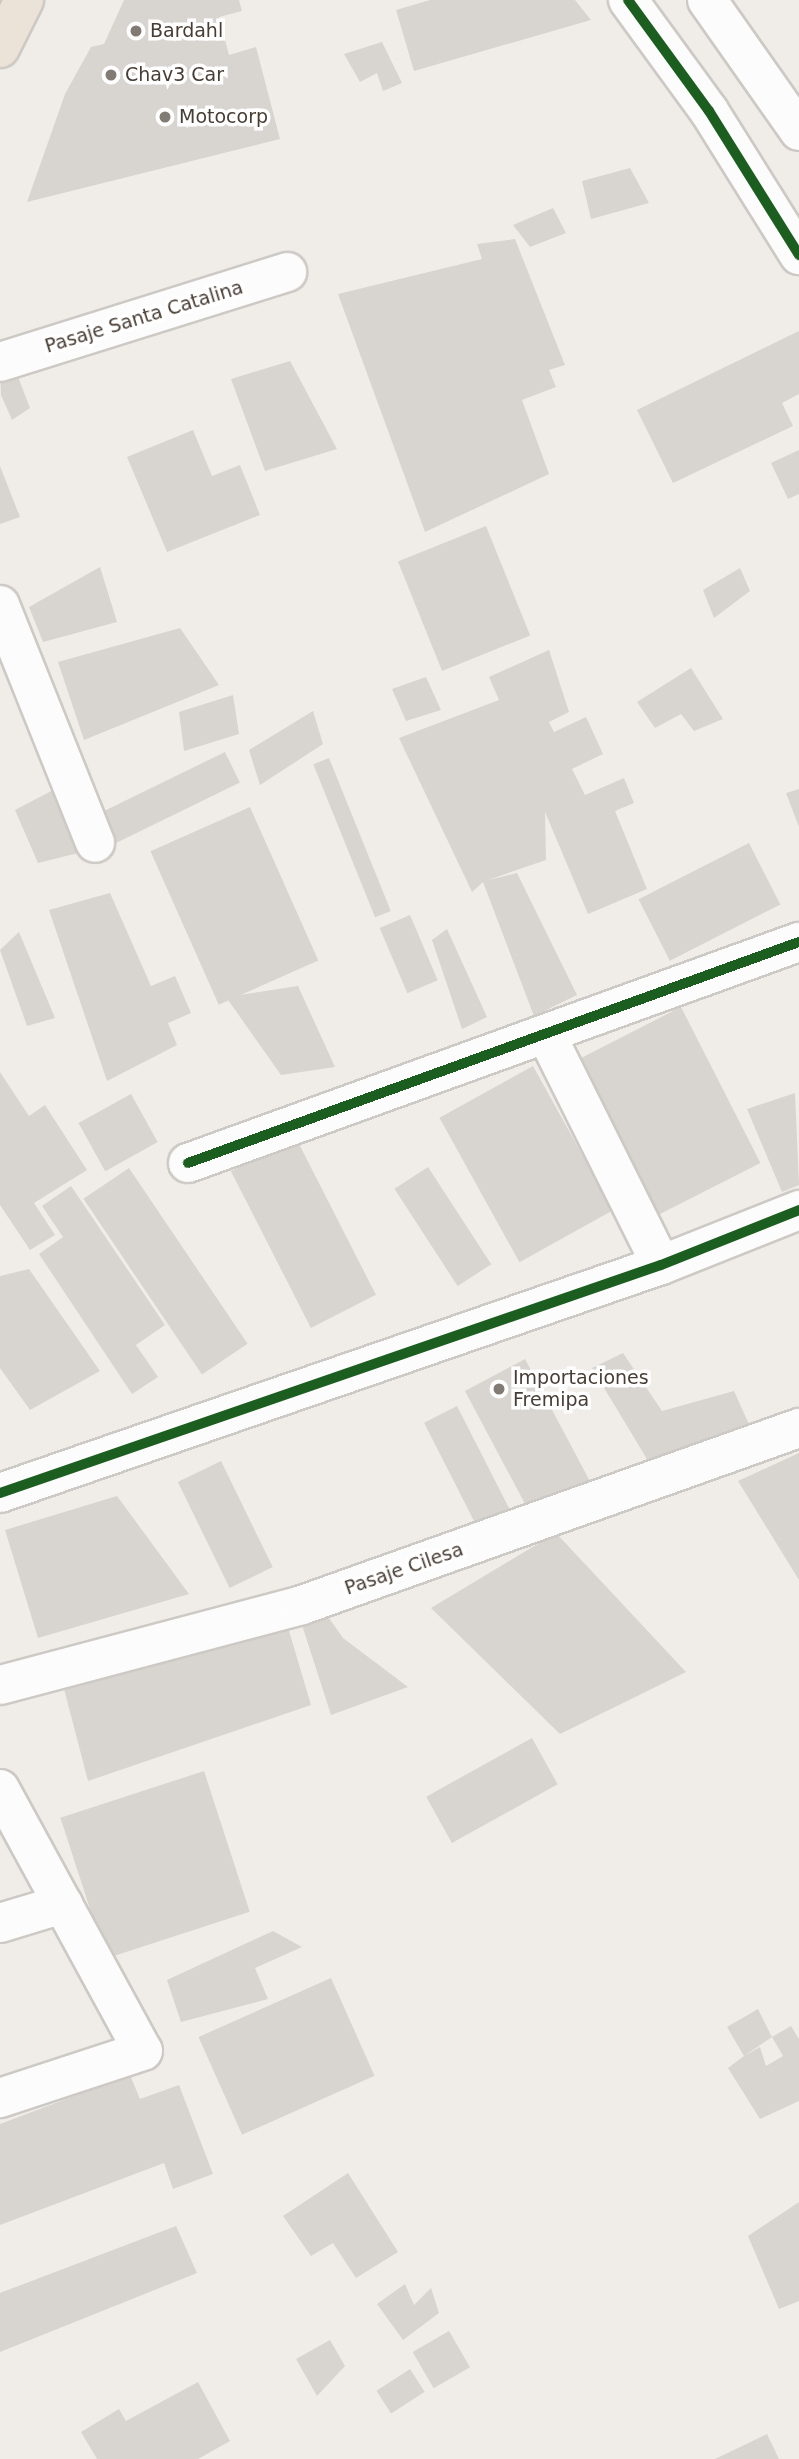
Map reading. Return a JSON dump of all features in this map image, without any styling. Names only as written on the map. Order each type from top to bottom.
[{"type":"highway","points":[[0,48],[24,0]]},
{"type":"street","points":[[628,0],[709,111],[799,255]]},
{"type":"street","points":[[707,0],[793,116]]},
{"type":"street","name":"Pasaje Santa Catalina","points":[[0,362],[288,272]]},
{"type":"street","points":[[0,605],[95,843]]},
{"type":"street","points":[[188,1163],[799,942]]},
{"type":"street","points":[[545,1034],[661,1265]]},
{"type":"street","points":[[0,1493],[661,1265],[799,1210]]},
{"type":"street","name":"Pasaje Cilesa","points":[[0,1685],[302,1605],[799,1428]]},
{"type":"street","points":[[0,1789],[143,2051],[0,2098]]},
{"type":"street","points":[[0,1923],[63,1904]]},
{"type":"building","name":"Motocorp","points":[[124,0],[239,0],[242,11],[219,17],[229,55],[256,47],[280,139],[27,202],[65,94],[91,47],[104,44]]},
{"type":"building","points":[[430,0],[575,0],[591,20],[414,71],[396,10]]},
{"type":"building","points":[[382,42],[402,83],[383,91],[377,73],[360,82],[344,54]]},
{"type":"building","points":[[630,168],[649,203],[591,219],[582,181]]},
{"type":"building","points":[[553,208],[566,233],[530,247],[513,225]]},
{"type":"building","points":[[515,239],[565,365],[549,370],[556,387],[522,400],[549,474],[425,532],[338,294],[482,259],[477,244]]},
{"type":"building","points":[[799,331],[799,394],[782,403],[793,426],[673,483],[637,410]]},
{"type":"building","points":[[290,361],[337,449],[265,471],[231,379]]},
{"type":"building","points":[[0,367],[17,374],[30,408],[12,420],[1,395]]},
{"type":"building","points":[[193,430],[212,476],[240,465],[260,515],[167,552],[127,457]]},
{"type":"building","points":[[799,450],[799,494],[788,499],[771,463]]},
{"type":"building","points":[[0,466],[20,517],[0,524]]},
{"type":"building","points":[[486,526],[530,635],[442,671],[398,562]]},
{"type":"building","points":[[100,567],[117,622],[43,642],[29,607]]},
{"type":"building","points":[[740,568],[750,591],[714,618],[703,590]]},
{"type":"building","points":[[180,628],[219,685],[84,740],[58,662]]},
{"type":"building","points":[[549,650],[569,712],[549,722],[554,732],[586,717],[603,754],[572,769],[585,795],[624,778],[634,803],[615,811],[647,889],[588,914],[545,812],[546,860],[488,880],[517,873],[577,995],[534,1016],[483,882],[472,892],[399,738],[499,700],[489,677]]},
{"type":"building","points":[[691,668],[723,719],[694,731],[681,714],[655,728],[637,702]]},
{"type":"building","points":[[426,677],[441,710],[406,721],[392,689]]},
{"type":"building","points":[[233,695],[239,734],[184,751],[179,712]]},
{"type":"building","points":[[313,711],[323,744],[260,785],[249,750]]},
{"type":"building","points":[[225,752],[240,783],[111,845],[96,815]]},
{"type":"building","points":[[329,758],[391,911],[375,917],[313,764]]},
{"type":"building","points":[[57,788],[86,851],[38,863],[15,810]]},
{"type":"building","points":[[799,789],[799,827],[786,793]]},
{"type":"building","points":[[250,807],[318,960],[219,1005],[150,851]]},
{"type":"building","points":[[749,843],[780,904],[670,961],[639,899]]},
{"type":"building","points":[[110,893],[151,986],[175,976],[191,1013],[168,1023],[177,1045],[107,1081],[49,910]]},
{"type":"building","points":[[410,915],[438,980],[407,993],[380,928]]},
{"type":"building","points":[[447,929],[487,1017],[462,1029],[432,940]]},
{"type":"building","points":[[19,932],[55,1018],[27,1026],[0,950]]},
{"type":"building","points":[[298,986],[335,1067],[281,1075],[226,997]]},
{"type":"building","points":[[681,1007],[760,1163],[657,1216],[578,1060]]},
{"type":"building","points":[[533,1066],[613,1210],[519,1262],[439,1118]]},
{"type":"building","points":[[0,1072],[29,1116],[45,1105],[87,1170],[34,1203],[55,1235],[30,1250],[0,1205]]},
{"type":"building","points":[[795,1093],[799,1185],[782,1192],[747,1109]]},
{"type":"building","points":[[131,1094],[158,1142],[105,1171],[79,1123]]},
{"type":"building","points":[[296,1138],[376,1295],[311,1328],[231,1171]]},
{"type":"building","points":[[428,1167],[491,1264],[458,1286],[394,1189]]},
{"type":"building","points":[[129,1168],[248,1344],[202,1375],[83,1199]]},
{"type":"building","points":[[71,1186],[165,1325],[136,1345],[158,1377],[132,1394],[39,1254],[63,1237],[42,1206]]},
{"type":"building","points":[[29,1269],[100,1371],[30,1410],[0,1368],[0,1276]]},
{"type":"building","points":[[623,1353],[662,1411],[734,1391],[752,1431],[650,1464],[592,1368]]},
{"type":"building","points":[[525,1359],[592,1485],[532,1517],[465,1391]]},
{"type":"building","points":[[457,1406],[512,1515],[479,1532],[424,1423]]},
{"type":"building","points":[[799,1453],[799,1580],[738,1481]]},
{"type":"building","points":[[221,1461],[273,1567],[230,1588],[178,1482]]},
{"type":"building","points":[[117,1496],[189,1594],[38,1638],[5,1530]]},
{"type":"building","points":[[556,1533],[686,1672],[560,1734],[431,1608]]},
{"type":"building","points":[[329,1618],[343,1638],[408,1687],[331,1715],[302,1625]]},
{"type":"building","points":[[287,1624],[311,1705],[88,1781],[63,1685]]},
{"type":"building","points":[[532,1738],[558,1784],[452,1843],[426,1797]]},
{"type":"building","points":[[204,1771],[250,1912],[106,1958],[60,1818]]},
{"type":"building","points":[[273,1931],[302,1947],[255,1968],[268,1999],[181,2022],[167,1980]]},
{"type":"building","points":[[331,1978],[375,2076],[242,2135],[199,2037]]},
{"type":"building","points":[[758,2009],[772,2037],[744,2056],[727,2027]]},
{"type":"building","points":[[791,2026],[799,2039],[799,2101],[760,2119],[728,2068],[760,2047],[766,2066],[783,2056],[772,2037]]},
{"type":"building","points":[[130,2075],[140,2099],[179,2085],[213,2174],[173,2189],[164,2163],[0,2225],[0,2124]]},
{"type":"building","points":[[348,2173],[398,2252],[356,2278],[333,2243],[311,2256],[283,2216]]},
{"type":"building","points":[[799,2202],[799,2301],[779,2309],[748,2236]]},
{"type":"building","points":[[176,2226],[197,2273],[0,2352],[0,2293]]},
{"type":"building","points":[[405,2284],[414,2305],[431,2288],[439,2313],[403,2340],[377,2304]]},
{"type":"building","points":[[449,2331],[470,2367],[434,2388],[413,2352]]},
{"type":"building","points":[[330,2340],[345,2366],[317,2396],[296,2359]]},
{"type":"building","points":[[410,2369],[425,2392],[391,2413],[376,2391]]},
{"type":"building","points":[[198,2382],[230,2441],[198,2459],[97,2459],[81,2432],[119,2409],[126,2421]]},
{"type":"building","points":[[767,2434],[779,2459],[715,2459]]},
{"type":"cycle path","points":[[628,0],[709,111],[799,255]]},
{"type":"cycle path","points":[[188,1163],[799,942]]},
{"type":"cycle path","points":[[0,1493],[661,1265],[799,1210]]},
{"type":"place","name":"Bardahl","points":[[136,31]]},
{"type":"place","name":"Chav3 Car","points":[[111,75]]},
{"type":"place","name":"Motocorp","points":[[165,117]]},
{"type":"place","name":"Importaciones Fremipa","points":[[499,1389]]}]
